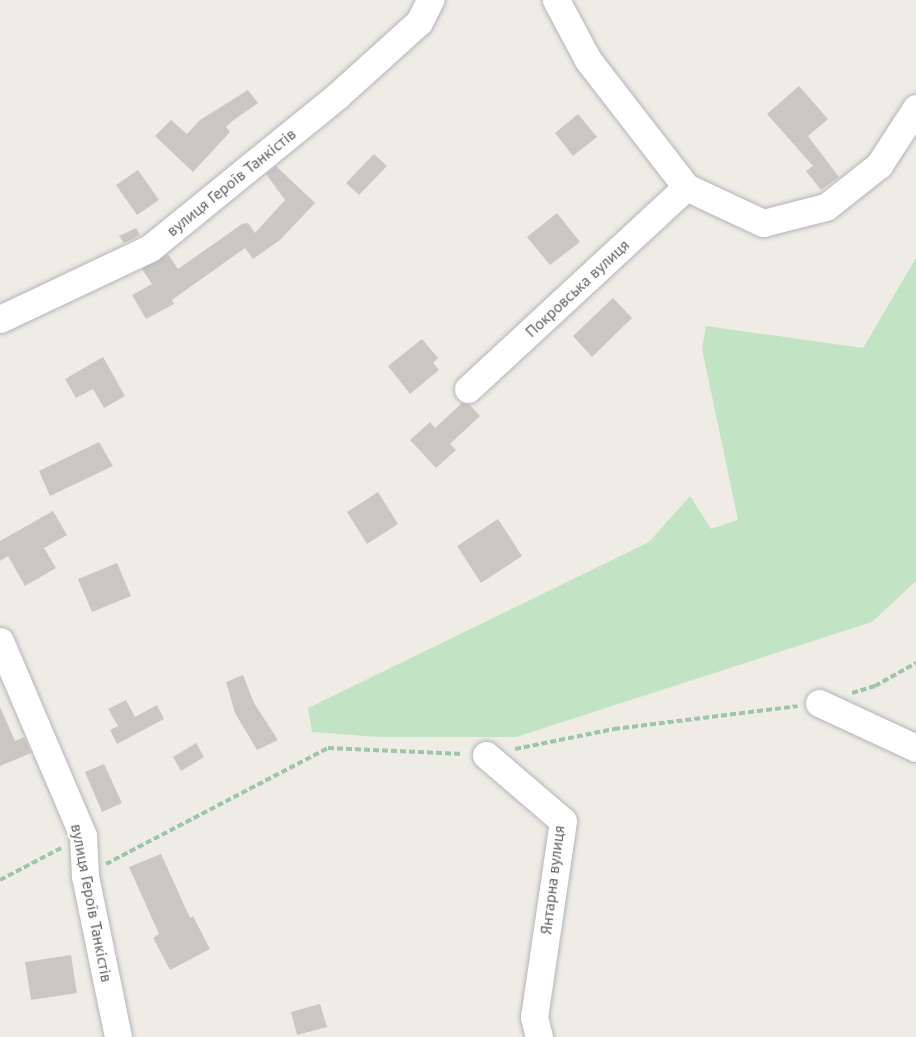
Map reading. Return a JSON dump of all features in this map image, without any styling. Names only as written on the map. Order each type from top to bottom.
[{"type":"street","name":"вулиця Героїв Танкістів","points":[[0,319],[150,248],[337,96],[419,22],[430,0]]},
{"type":"street","points":[[556,0],[588,60],[686,187],[764,223],[826,207],[879,165],[916,108]]},
{"type":"street","name":"Покровська вулиця","points":[[468,389],[686,187]]},
{"type":"street","name":"вулиця Героїв Танкістів","points":[[0,641],[83,836],[85,876],[118,1037]]},
{"type":"street","points":[[819,704],[916,748]]},
{"type":"street","name":"Янтарна вулиця","points":[[486,755],[563,821],[534,1017],[538,1037]]},
{"type":"path","points":[[0,880],[83,836]]},
{"type":"green space","points":[[916,258],[916,581],[872,622],[516,737],[379,737],[312,732],[308,708],[649,542],[690,496],[711,529],[738,520],[702,349],[706,326],[863,348]]},
{"type":"building","points":[[799,86],[828,119],[808,136],[839,177],[821,190],[806,171],[813,166],[767,114]]},
{"type":"building","points":[[248,90],[258,103],[226,127],[230,132],[193,172],[155,136],[171,120],[187,134],[200,120]]},
{"type":"building","points":[[578,114],[597,137],[573,156],[555,133]]},
{"type":"building","points":[[374,154],[387,166],[359,195],[346,183]]},
{"type":"building","points":[[276,166],[315,203],[280,240],[253,259],[245,248],[172,300],[174,304],[146,319],[132,295],[152,284],[142,269],[168,254],[178,269],[242,224],[248,223],[255,233],[285,200],[266,174]]},
{"type":"building","points":[[138,170],[159,200],[137,215],[116,185]]},
{"type":"building","points":[[557,213],[580,242],[550,265],[527,237]]},
{"type":"building","points":[[136,228],[140,235],[124,243],[119,236]]},
{"type":"building","points":[[613,298],[632,318],[592,357],[573,336]]},
{"type":"building","points":[[422,339],[438,358],[433,363],[439,370],[410,394],[388,366]]},
{"type":"building","points":[[103,357],[125,396],[104,408],[93,389],[76,398],[65,379]]},
{"type":"building","points":[[462,403],[469,404],[480,416],[450,444],[456,450],[436,468],[410,440],[430,422],[435,428]]},
{"type":"building","points":[[99,442],[113,466],[50,496],[39,471]]},
{"type":"building","points":[[378,492],[398,524],[367,544],[347,512]]},
{"type":"building","points":[[53,511],[67,535],[44,548],[56,568],[25,586],[8,556],[0,561],[0,541]]},
{"type":"building","points":[[498,519],[522,556],[481,583],[457,546]]},
{"type":"building","points":[[117,563],[131,596],[92,612],[78,579]]},
{"type":"building","points":[[243,675],[254,703],[278,740],[257,750],[235,713],[226,682]]},
{"type":"building","points":[[126,700],[135,717],[157,705],[164,719],[117,744],[110,730],[118,726],[108,709]]},
{"type":"building","points":[[0,707],[15,741],[24,737],[31,753],[0,766]]},
{"type":"building","points":[[196,743],[204,757],[181,771],[173,757]]},
{"type":"building","points":[[104,764],[122,803],[102,812],[85,772]]},
{"type":"building","points":[[161,854],[190,918],[193,916],[210,949],[170,970],[153,938],[159,934],[129,867]]},
{"type":"building","points":[[71,955],[77,993],[31,1000],[25,962]]},
{"type":"building","points":[[320,1004],[327,1027],[297,1035],[291,1012]]}]
